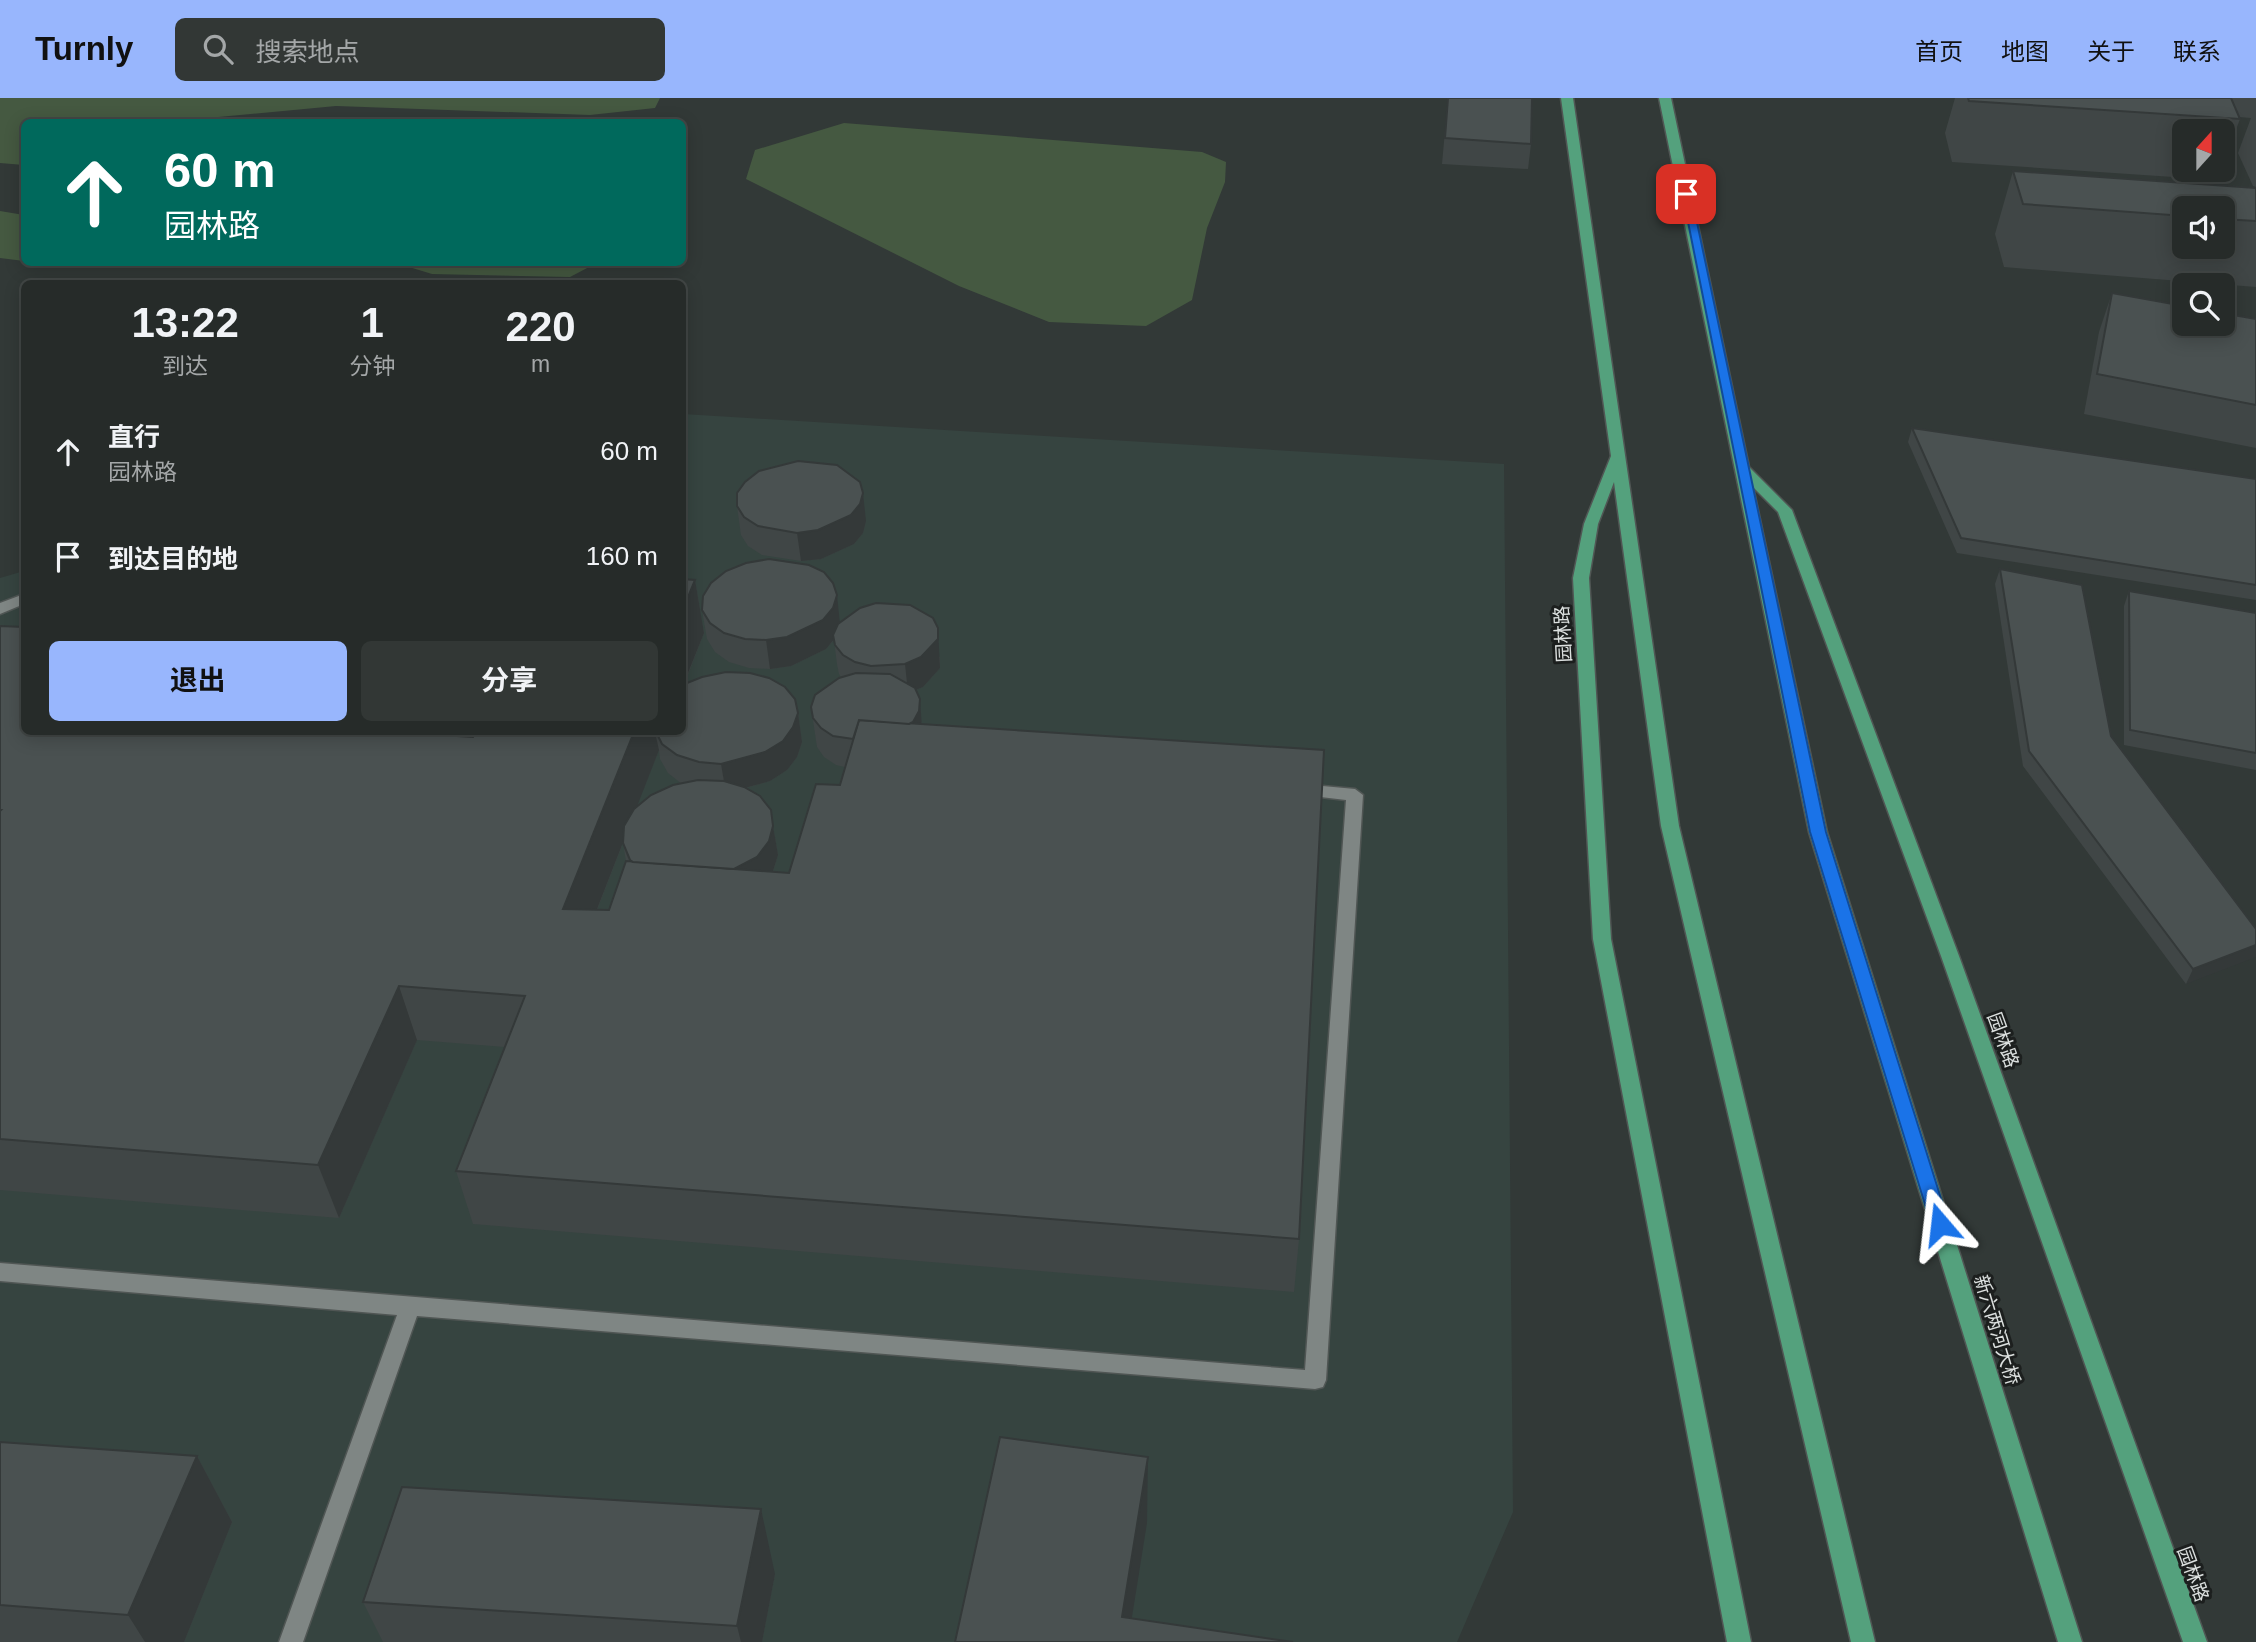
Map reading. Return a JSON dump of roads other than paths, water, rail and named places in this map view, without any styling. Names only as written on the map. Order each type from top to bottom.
[{"type":"main road","name":"园林路","points":[[1567,98],[1670,826],[1863,1642]]},
{"type":"main road","points":[[1665,98],[1743,469]]},
{"type":"main road","name":"园林路","points":[[1618,456],[1591,524],[1581,578],[1602,939],[1740,1642]]},
{"type":"main road","name":"园林路","points":[[1743,469],[1785,510],[1955,969],[2195,1642]]},
{"type":"main road","name":"新六两河大桥","points":[[1743,469],[1818,832],[2070,1642]]},
{"type":"lane","points":[[0,609],[21,600]]},
{"type":"lane","points":[[0,1272],[1315,1380],[1355,795],[1286,789]]},
{"type":"lane","points":[[292,1642],[410,1307]]}]
